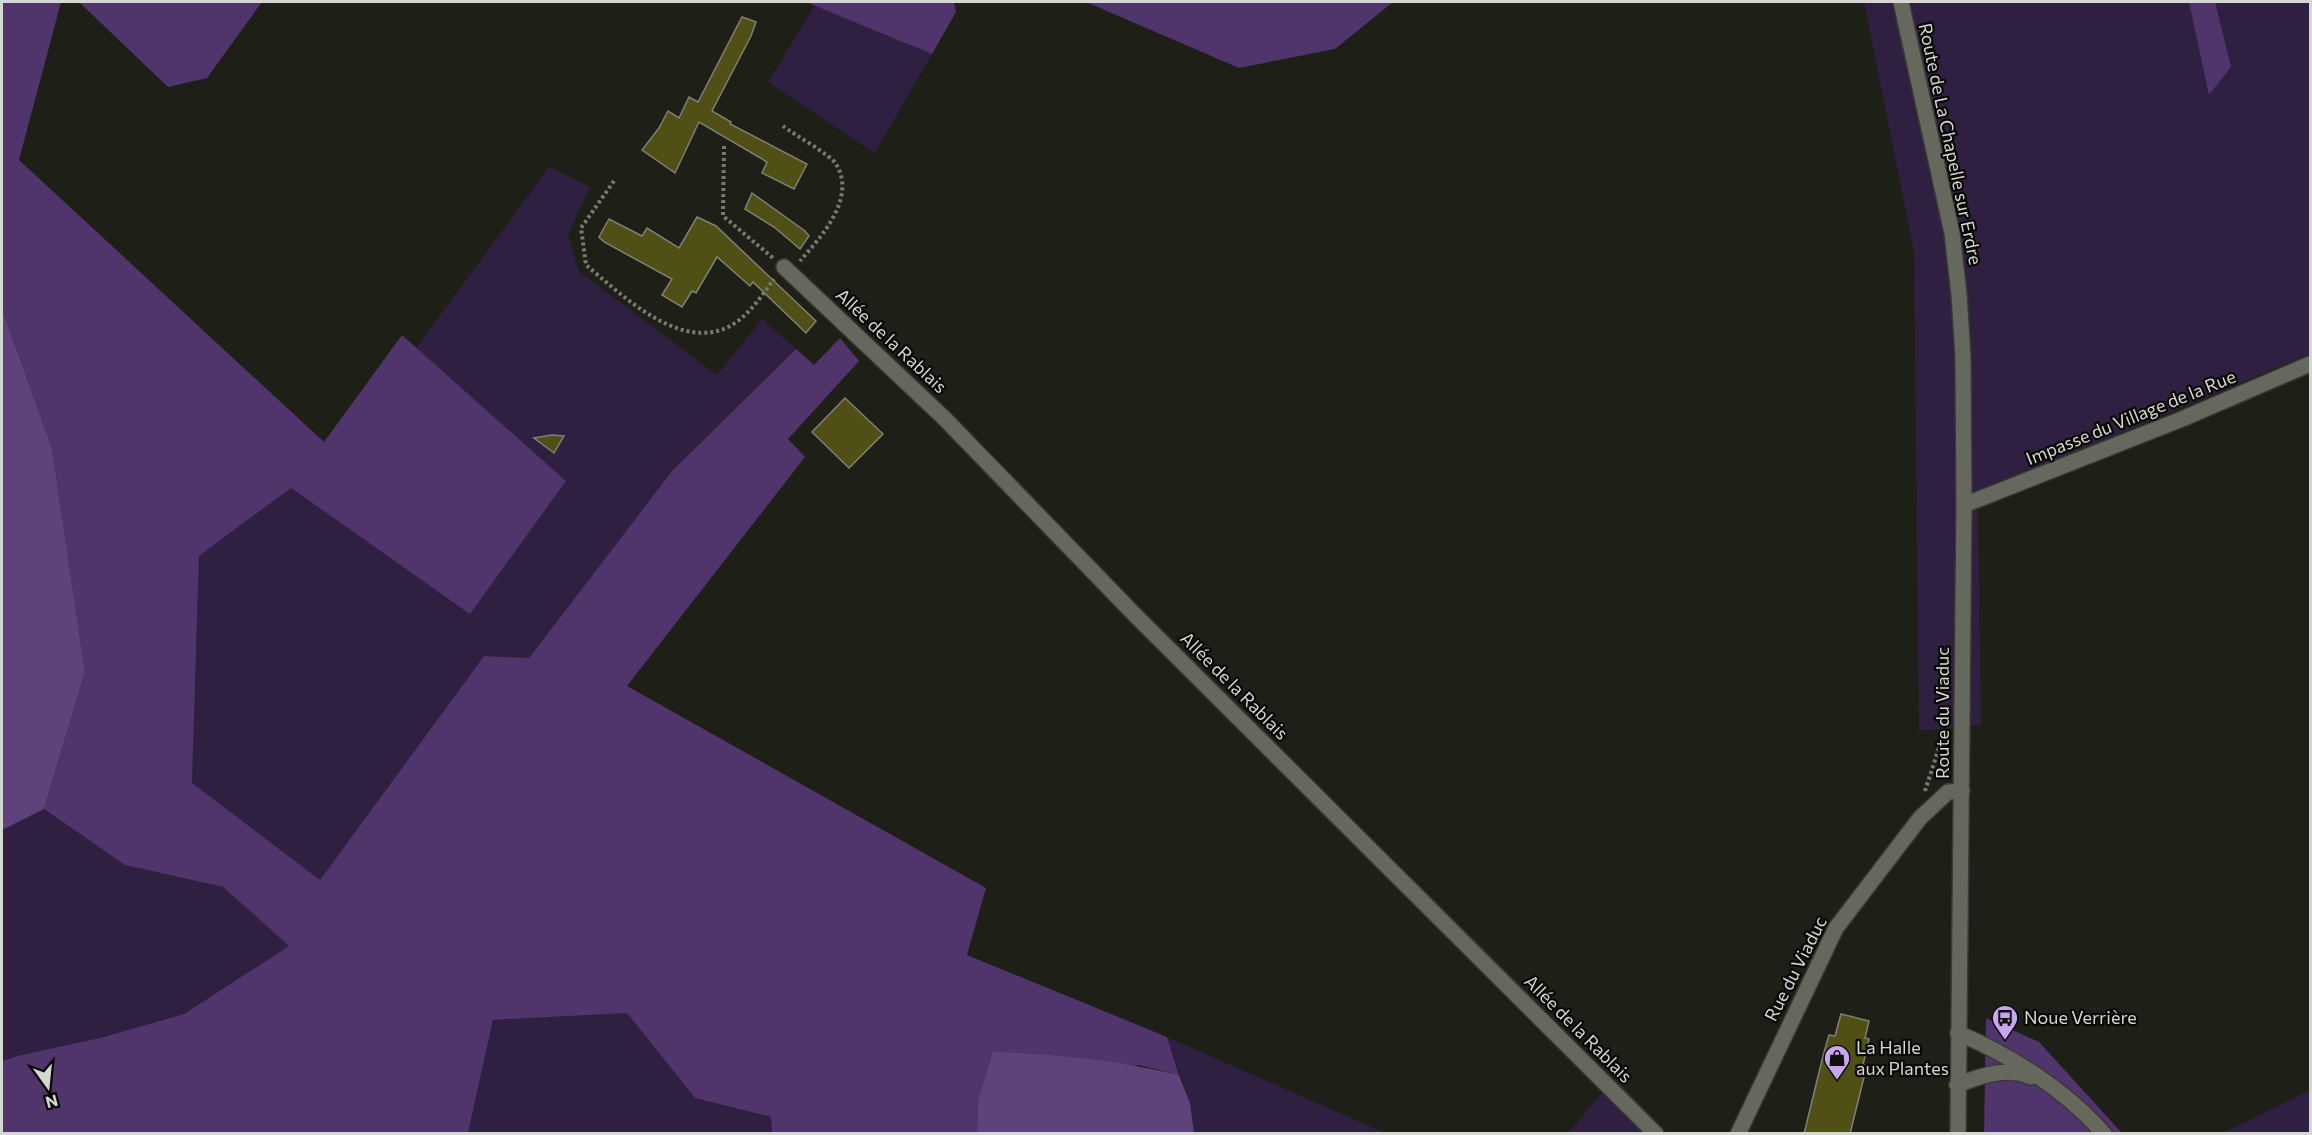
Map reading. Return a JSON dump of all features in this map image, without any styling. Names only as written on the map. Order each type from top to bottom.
[{"type":"street","name":"Route de La Chapelle sur Erdre","points":[[1901,2],[1952,233],[1959,294]]},
{"type":"street","name":"Allée de la Rablais","points":[[787,270],[944,417],[1136,616],[1656,1134]]},
{"type":"street","name":"Route du Viaduc","points":[[1958,1134],[1964,505],[1963,357],[1959,294]]},
{"type":"street","name":"Impasse du Village de la Rue","points":[[1964,505],[2172,424],[2310,364]]},
{"type":"street","name":"Rue du Viaduc","points":[[1738,1134],[1836,928],[1920,818],[1948,792],[1962,791]]},
{"type":"street","points":[[1958,1033],[2010,1057],[2072,1103],[2104,1134]]},
{"type":"street","points":[[1957,1085],[1992,1074],[2011,1072],[2025,1074],[2044,1083]]},
{"type":"path","points":[[614,181],[582,228],[586,265],[627,299],[669,326],[704,334],[730,327],[746,315],[787,270],[815,244],[838,212],[843,187],[836,163],[783,126]]},
{"type":"path","points":[[724,146],[723,216],[787,270]]},
{"type":"path","points":[[1925,790],[1945,728]]},
{"type":"shaded area","points":[[2,2],[61,2],[19,160],[324,442],[402,335],[566,481],[470,614],[291,488],[199,556],[192,783],[320,880],[484,656],[529,658],[672,471],[796,349],[814,365],[840,338],[859,361],[788,439],[805,457],[627,686],[986,888],[967,955],[1167,1037],[1179,1075],[1139,1065],[978,1100],[977,1133],[772,1133],[771,1117],[695,1098],[627,1013],[493,1020],[468,1133],[2,1133],[2,1061],[100,1038],[184,1014],[289,946],[223,887],[125,865],[44,809],[85,672],[52,448],[2,309]]},
{"type":"shaded area","points":[[79,2],[262,2],[207,78],[168,87]]},
{"type":"shaded area","points":[[806,2],[954,2],[956,12],[932,54]]},
{"type":"shaded area","points":[[1086,2],[1393,2],[1335,49],[1239,68]]},
{"type":"shaded area","points":[[1864,2],[2310,2],[2310,354],[1983,491],[1978,511],[1981,725],[1919,731],[1914,252]]},
{"type":"shaded area","points":[[2189,2],[2215,2],[2231,67],[2209,95]]},
{"type":"shaded area","points":[[815,5],[932,54],[875,153],[768,82]]},
{"type":"shaded area","points":[[549,167],[590,187],[568,235],[579,271],[717,375],[762,319],[796,349],[672,471],[529,658],[484,656],[320,880],[192,784],[199,556],[291,488],[470,613],[566,481],[416,348]]},
{"type":"shaded area","points":[[2,309],[52,448],[85,672],[44,809],[2,830]]},
{"type":"shaded area","points":[[44,809],[125,865],[223,887],[289,946],[184,1014],[100,1038],[2,1061],[2,830]]},
{"type":"shaded area","points":[[627,1013],[695,1098],[771,1117],[772,1133],[468,1134],[493,1020]]},
{"type":"shaded area","points":[[1986,1018],[2039,1042],[2122,1133],[1984,1134]]},
{"type":"shaded area","points":[[1167,1037],[1385,1133],[1194,1133],[1190,1103]]},
{"type":"shaded area","points":[[993,1052],[1086,1059],[1133,1065],[1179,1075],[1190,1103],[1194,1133],[977,1133],[978,1100]]},
{"type":"shaded area","points":[[1615,1078],[1654,1119],[1644,1133],[1567,1134]]},
{"type":"shaded area","points":[[2310,1090],[2310,1133],[2223,1133]]},
{"type":"building","points":[[742,17],[756,22],[712,111],[731,122],[730,124],[807,164],[794,189],[762,173],[767,162],[699,122],[675,173],[642,150],[659,128],[668,111],[679,118],[689,97],[698,102]]},
{"type":"building","points":[[752,193],[805,231],[809,236],[800,249],[774,227],[745,209]]},
{"type":"building","points":[[697,217],[716,226],[816,321],[806,333],[753,282],[750,286],[717,257],[696,293],[692,291],[682,307],[662,295],[672,279],[604,242],[599,237],[609,219],[642,236],[647,228],[679,248]]},
{"type":"building","points":[[845,398],[883,434],[849,468],[812,432]]},
{"type":"building","points":[[564,436],[554,453],[534,438]]},
{"type":"building","points":[[1841,1014],[1869,1021],[1865,1038],[1869,1039],[1863,1065],[1867,1065],[1850,1134],[1804,1134],[1829,1035],[1835,1036]]},
{"type":"place","name":"Noue Verrière","points":[[2005,1041]]},
{"type":"place","name":"La Halle aux Plantes","points":[[1837,1081]]}]
